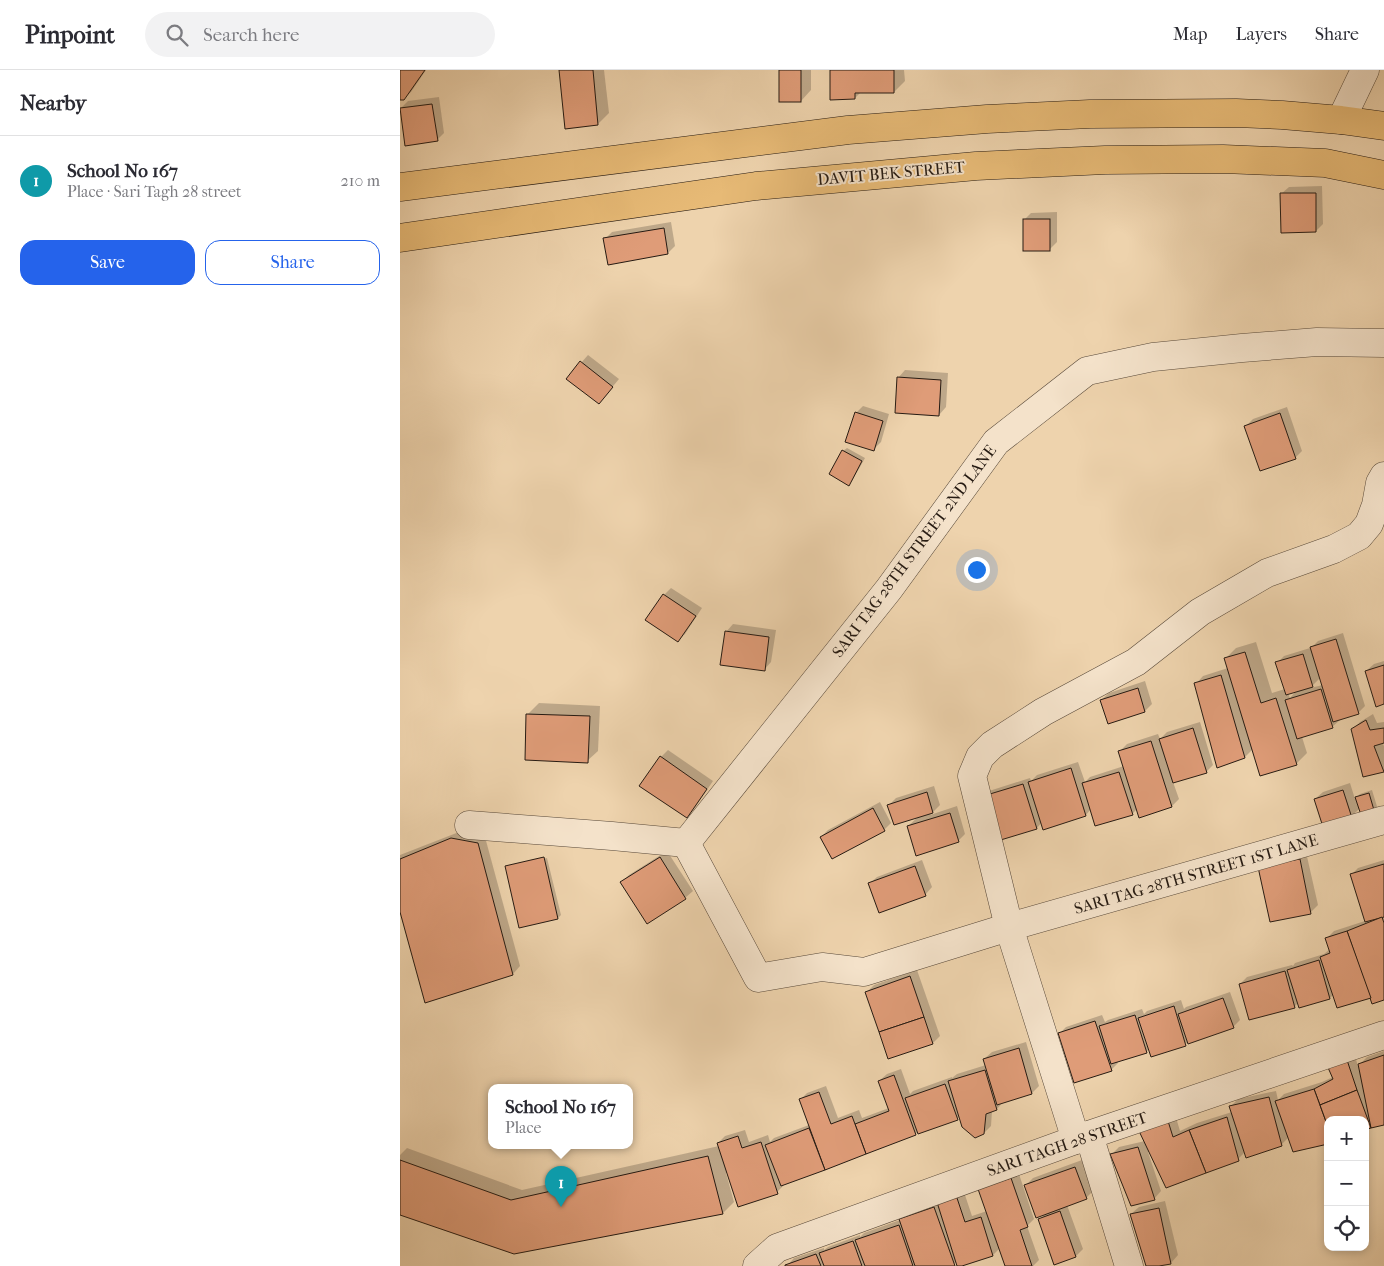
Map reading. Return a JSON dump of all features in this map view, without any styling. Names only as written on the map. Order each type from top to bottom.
[{"type":"main road","points":[[400,187],[848,130],[987,119],[1090,114],[1236,113],[1342,120],[1384,126]]},
{"type":"main road","name":"DAVIT BEK STREET","points":[[400,238],[756,186],[976,166],[1105,160],[1223,159],[1325,164],[1384,175]]},
{"type":"street","points":[[1342,120],[1365,70]]},
{"type":"street","name":"SARI TAG 28TH STREET 2ND LANE","points":[[686,843],[889,590],[996,442],[1087,370],[1154,357],[1242,348],[1317,342],[1384,343]]},
{"type":"street","points":[[1129,1266],[1082,1138],[1009,927],[972,776],[980,757],[992,745],[1043,712],[1136,662],[1200,612],[1267,573],[1334,549],[1359,536],[1369,524],[1384,476]]},
{"type":"street","name":"SARI TAG 28TH STREET 1ST LANE","points":[[686,843],[758,978],[822,967],[864,972],[1009,927],[1384,820]]},
{"type":"street","points":[[469,825],[686,843]]},
{"type":"street","name":"SARI TAGH 28 STREET","points":[[757,1266],[777,1248],[1082,1138],[1384,1035]]},
{"type":"building","points":[[400,70],[425,70],[404,100],[400,100]]},
{"type":"building","points":[[559,70],[593,70],[598,125],[565,129]]},
{"type":"building","points":[[779,70],[801,70],[801,102],[779,102]]},
{"type":"building","points":[[830,70],[894,70],[894,93],[855,93],[855,99],[830,100]]},
{"type":"building","points":[[432,104],[438,141],[405,146],[400,108]]},
{"type":"building","points":[[1280,193],[1316,193],[1316,232],[1281,233]]},
{"type":"building","points":[[1023,219],[1050,219],[1050,251],[1023,251]]},
{"type":"building","points":[[664,228],[668,254],[608,265],[603,238]]},
{"type":"building","points":[[580,361],[613,387],[599,404],[566,379]]},
{"type":"building","points":[[897,377],[941,380],[939,416],[895,413]]},
{"type":"building","points":[[855,412],[883,421],[874,451],[845,442]]},
{"type":"building","points":[[1280,413],[1296,459],[1260,471],[1244,426]]},
{"type":"building","points":[[842,450],[862,461],[849,486],[829,474]]},
{"type":"building","points":[[663,594],[696,616],[678,642],[645,620]]},
{"type":"building","points":[[725,631],[769,637],[765,671],[720,665]]},
{"type":"building","points":[[1336,639],[1359,714],[1333,722],[1310,647]]},
{"type":"building","points":[[1245,652],[1261,703],[1276,698],[1297,765],[1260,776],[1224,658]]},
{"type":"building","points":[[1303,654],[1313,687],[1286,695],[1275,662]]},
{"type":"building","points":[[1384,665],[1384,704],[1376,707],[1365,671]]},
{"type":"building","points":[[1221,675],[1245,758],[1217,768],[1194,683]]},
{"type":"building","points":[[1138,688],[1145,712],[1108,724],[1100,700]]},
{"type":"building","points":[[1321,689],[1333,728],[1297,739],[1285,700]]},
{"type":"building","points":[[526,714],[590,716],[588,763],[525,760]]},
{"type":"building","points":[[1366,720],[1370,730],[1384,728],[1384,743],[1374,746],[1384,772],[1363,777],[1351,729]]},
{"type":"building","points":[[1193,728],[1207,773],[1173,783],[1159,739]]},
{"type":"building","points":[[1151,741],[1172,807],[1139,818],[1118,751]]},
{"type":"building","points":[[660,756],[707,789],[687,818],[639,786]]},
{"type":"building","points":[[1071,768],[1086,816],[1043,830],[1028,782]]},
{"type":"building","points":[[1119,772],[1133,815],[1095,826],[1082,783]]},
{"type":"building","points":[[1023,784],[1037,829],[994,842],[980,797]]},
{"type":"building","points":[[1343,790],[1352,818],[1323,827],[1314,799]]},
{"type":"building","points":[[927,792],[933,813],[894,825],[887,805]]},
{"type":"building","points":[[1369,793],[1376,817],[1363,821],[1355,797]]},
{"type":"building","points":[[873,808],[885,831],[832,859],[820,837]]},
{"type":"building","points":[[950,813],[959,842],[916,856],[907,826]]},
{"type":"building","points":[[451,838],[478,843],[513,975],[425,1003],[400,912],[400,859]]},
{"type":"building","points":[[544,857],[558,919],[519,928],[505,866]]},
{"type":"building","points":[[660,857],[686,899],[647,924],[620,882]]},
{"type":"building","points":[[1300,859],[1311,914],[1270,922],[1258,867]]},
{"type":"building","points":[[1384,864],[1384,917],[1365,922],[1350,874]]},
{"type":"building","points":[[915,866],[926,896],[879,913],[868,883]]},
{"type":"building","points":[[1382,917],[1384,923],[1384,1000],[1372,1004],[1347,931]]},
{"type":"building","points":[[1347,931],[1371,998],[1337,1008],[1320,957],[1330,953],[1325,938]]},
{"type":"building","points":[[1319,960],[1330,999],[1299,1008],[1287,970]]},
{"type":"building","points":[[1285,971],[1295,1008],[1249,1020],[1239,984]]},
{"type":"building","points":[[910,976],[924,1017],[879,1032],[865,992]]},
{"type":"building","points":[[1223,998],[1234,1028],[1188,1044],[1178,1014]]},
{"type":"building","points":[[1174,1006],[1186,1046],[1151,1057],[1138,1018]]},
{"type":"building","points":[[1135,1015],[1147,1053],[1111,1064],[1099,1026]]},
{"type":"building","points":[[924,1017],[933,1044],[888,1059],[879,1032]]},
{"type":"building","points":[[1095,1021],[1112,1071],[1074,1083],[1058,1033]]},
{"type":"building","points":[[1019,1048],[1032,1094],[997,1105],[983,1059]]},
{"type":"building","points":[[1384,1055],[1384,1125],[1371,1128],[1358,1064]]},
{"type":"building","points":[[1346,1057],[1357,1090],[1320,1105],[1314,1089],[1333,1079],[1326,1063]]},
{"type":"building","points":[[985,1070],[997,1110],[986,1114],[984,1134],[975,1138],[962,1127],[948,1081]]},
{"type":"building","points":[[894,1075],[916,1135],[866,1154],[855,1124],[889,1111],[878,1081]]},
{"type":"building","points":[[945,1084],[958,1120],[918,1134],[905,1098]]},
{"type":"building","points":[[1314,1089],[1324,1116],[1324,1145],[1293,1152],[1275,1101]]},
{"type":"building","points":[[1357,1090],[1367,1116],[1324,1116],[1320,1105]]},
{"type":"building","points":[[819,1092],[831,1124],[852,1116],[866,1154],[825,1170],[799,1099]]},
{"type":"building","points":[[1269,1097],[1282,1146],[1246,1158],[1229,1106]]},
{"type":"building","points":[[1227,1117],[1239,1161],[1206,1173],[1189,1130]]},
{"type":"building","points":[[1168,1121],[1173,1137],[1189,1130],[1206,1173],[1166,1188],[1139,1131]]},
{"type":"building","points":[[809,1128],[825,1170],[781,1186],[765,1145]]},
{"type":"building","points":[[738,1136],[742,1148],[761,1142],[778,1194],[738,1207],[717,1143]]},
{"type":"building","points":[[1138,1147],[1155,1200],[1131,1206],[1110,1154]]},
{"type":"building","points":[[708,1156],[723,1214],[514,1254],[400,1215],[400,1160],[511,1200]]},
{"type":"building","points":[[1075,1167],[1087,1199],[1036,1218],[1024,1185]]},
{"type":"building","points":[[1011,1178],[1028,1227],[1020,1230],[1032,1266],[1005,1266],[978,1189]]},
{"type":"building","points":[[955,1192],[965,1222],[981,1217],[993,1256],[957,1266],[936,1199]]},
{"type":"building","points":[[934,1207],[955,1266],[915,1266],[899,1219]]},
{"type":"building","points":[[1159,1208],[1171,1264],[1146,1266],[1130,1214]]},
{"type":"building","points":[[1060,1211],[1076,1257],[1054,1265],[1038,1219]]},
{"type":"building","points":[[899,1225],[913,1266],[865,1266],[855,1240]]},
{"type":"building","points":[[853,1241],[862,1266],[824,1266],[819,1253]]},
{"type":"building","points":[[816,1254],[821,1266],[785,1266],[785,1265]]},
{"type":"place","name":"School No 167","points":[[561,1207]]}]
